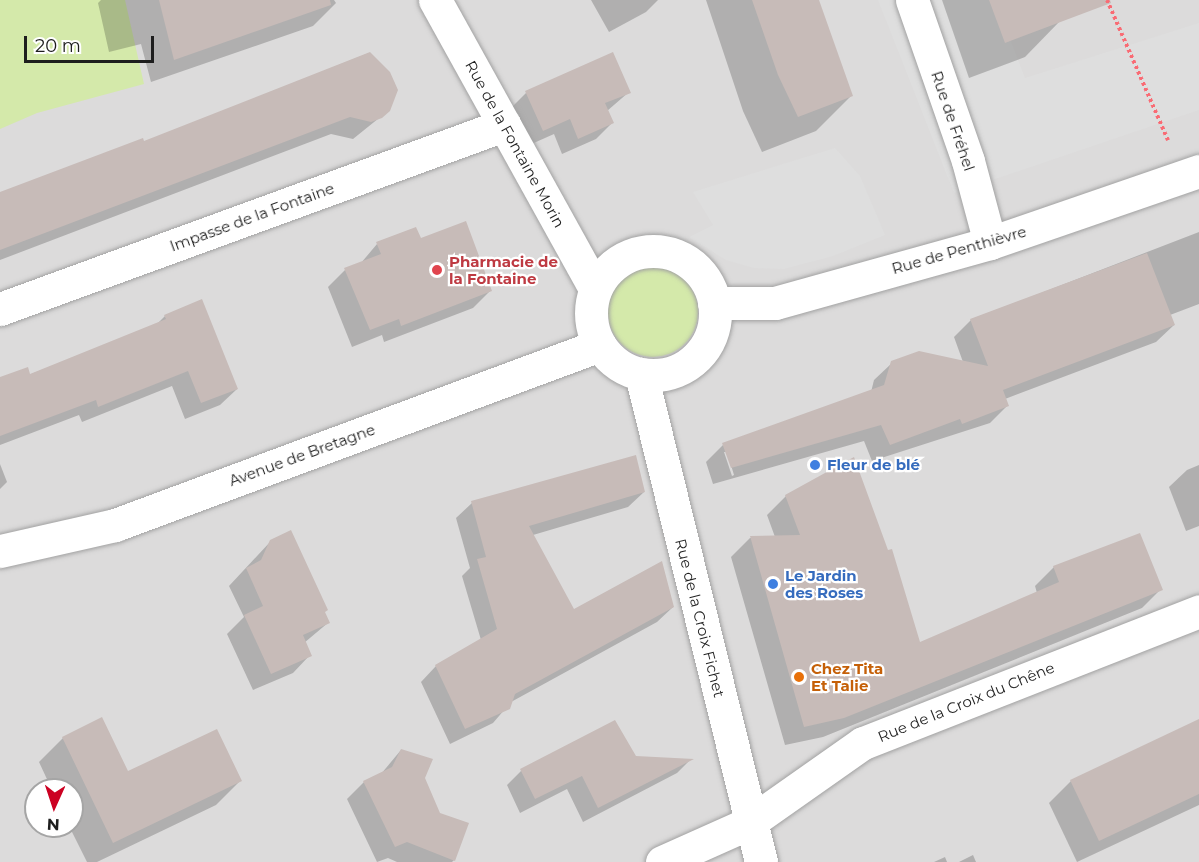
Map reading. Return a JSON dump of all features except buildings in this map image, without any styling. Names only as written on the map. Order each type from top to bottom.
[{"type":"street","name":"Rue de la Fontaine Morin","points":[[435,0],[595,289]]},
{"type":"street","name":"Rue de Fréhel","points":[[912,0],[968,161],[990,243]]},
{"type":"street","name":"Impasse de la Fontaine","points":[[0,309],[504,125]]},
{"type":"street","name":"Rue de Penthièvre","points":[[714,303],[775,303],[990,243],[1189,175]]},
{"type":"street","points":[[660,251],[679,256],[696,268],[708,284],[714,303],[714,322],[708,341],[696,357],[680,368],[661,374],[641,374],[610,358],[600,345],[592,327],[595,289],[606,272],[621,259],[640,252],[660,251]]},
{"type":"street","name":"Avenue de Bretagne","points":[[0,552],[115,525],[600,345]]},
{"type":"street","name":"Rue de la Croix Fichet","points":[[641,374],[749,823],[761,862]]},
{"type":"street","name":"Rue de la Croix du Chêne","points":[[662,862],[749,823],[863,743],[1199,610]]},
{"type":"path","points":[[1107,0],[1164,130],[1189,175]]},
{"type":"shaded area","points":[[0,0],[1199,0],[1199,862],[0,862]]},
{"type":"shaded area","points":[[878,0],[995,0],[1025,78],[1199,23],[1199,110],[954,193]]},
{"type":"shaded area","points":[[835,148],[860,176],[885,235],[833,256],[784,269],[754,268],[726,260],[689,237],[713,225],[693,192]]},
{"type":"green space","points":[[0,0],[125,0],[144,84],[37,113],[0,129]]},
{"type":"green space","points":[[653,267],[670,271],[685,280],[694,295],[698,312],[694,329],[685,344],[670,353],[653,357],[636,353],[621,344],[612,329],[608,312],[612,295],[621,280],[636,271]]},
{"type":"place","name":"Pharmacie de la Fontaine","points":[[437,270]]},
{"type":"place","name":"Fleur de blé","points":[[815,465]]},
{"type":"place","name":"Le Jardin des Roses","points":[[773,584]]},
{"type":"place","name":"Chez Tita Et Talie","points":[[799,677]]}]
